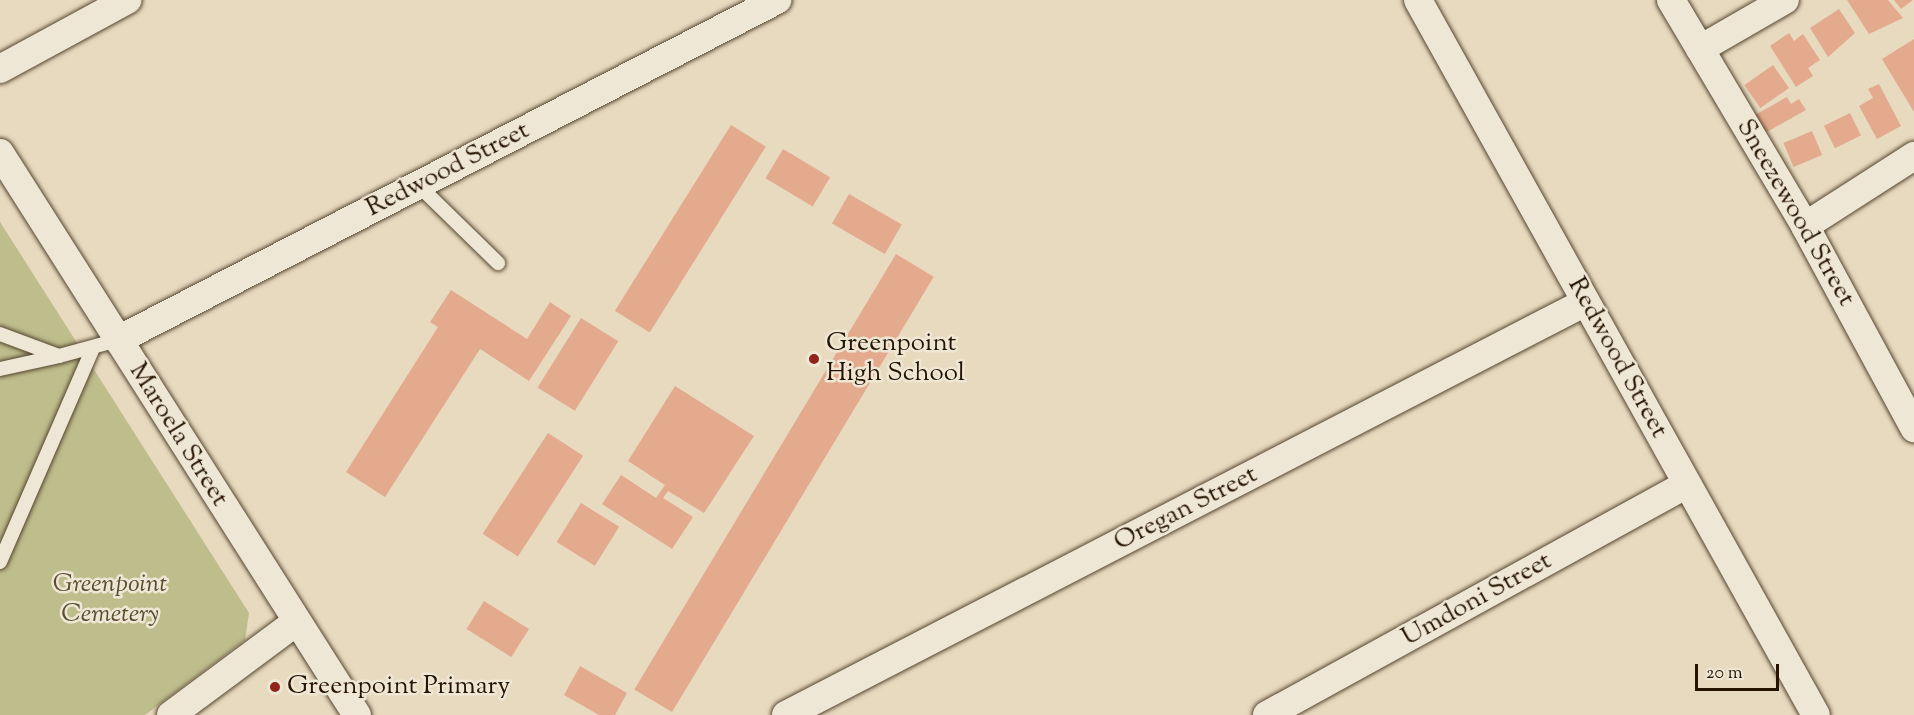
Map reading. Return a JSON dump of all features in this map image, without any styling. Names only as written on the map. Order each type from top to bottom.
[{"type":"street","points":[[0,69],[127,0]]},
{"type":"street","name":"Redwood Street","points":[[106,344],[777,0]]},
{"type":"street","name":"Redwood Street","points":[[1418,0],[1816,715]]},
{"type":"street","name":"Sneezewood Street","points":[[1671,0],[1906,392],[1914,428]]},
{"type":"street","points":[[1700,49],[1785,0]]},
{"type":"street","name":"Maroela Street","points":[[0,153],[106,344],[357,715]]},
{"type":"street","points":[[1805,225],[1914,156]]},
{"type":"street","name":"Oregan Street","points":[[786,715],[1586,302]]},
{"type":"street","name":"Umdoni Street","points":[[1267,715],[1687,484]]},
{"type":"street","points":[[171,715],[296,622]]},
{"type":"lane","points":[[418,185],[498,263]]},
{"type":"lane","points":[[0,334],[60,356]]},
{"type":"lane","points":[[0,369],[106,344]]},
{"type":"lane","points":[[0,562],[106,344]]},
{"type":"green space","name":"Greenpoint Cemetery","points":[[0,222],[249,613],[245,640],[145,715],[0,715]]},
{"type":"building","points":[[1847,0],[1888,0],[1903,18],[1869,34]]},
{"type":"building","points":[[1894,0],[1913,0],[1901,9]]},
{"type":"building","points":[[1839,9],[1855,33],[1828,57],[1810,28]]},
{"type":"building","points":[[1789,33],[1794,41],[1803,34],[1820,60],[1808,68],[1813,76],[1796,87],[1770,46]]},
{"type":"building","points":[[1914,39],[1914,112],[1882,59]]},
{"type":"building","points":[[1773,65],[1789,88],[1760,108],[1744,85]]},
{"type":"building","points":[[1879,84],[1901,126],[1877,139],[1859,106],[1873,98],[1868,89]]},
{"type":"building","points":[[1787,97],[1791,104],[1799,99],[1806,110],[1765,133],[1755,115]]},
{"type":"building","points":[[1850,113],[1861,135],[1835,148],[1824,126]]},
{"type":"building","points":[[731,125],[766,147],[650,332],[615,311]]},
{"type":"building","points":[[1812,131],[1822,155],[1794,167],[1783,143]]},
{"type":"building","points":[[783,149],[830,177],[813,206],[765,178]]},
{"type":"building","points":[[849,194],[902,224],[885,254],[832,223]]},
{"type":"building","points":[[896,254],[934,277],[672,712],[634,689]]},
{"type":"building","points":[[451,290],[527,339],[550,302],[571,316],[529,381],[480,349],[385,497],[346,472],[438,327],[430,322]]},
{"type":"building","points":[[581,318],[618,341],[575,411],[538,388]]},
{"type":"building","points":[[675,386],[754,436],[704,513],[668,491],[663,498],[693,517],[672,549],[602,504],[621,475],[656,498],[665,485],[628,461]]},
{"type":"building","points":[[548,433],[583,456],[518,557],[483,534]]},
{"type":"building","points":[[581,503],[619,527],[595,566],[557,542]]},
{"type":"building","points":[[484,601],[529,629],[511,657],[467,629]]},
{"type":"building","points":[[580,666],[627,693],[615,715],[599,715],[564,695]]},
{"type":"place","name":"Greenpoint High School","points":[[814,359]]},
{"type":"place","name":"Greenpoint Primary","points":[[275,687]]}]
